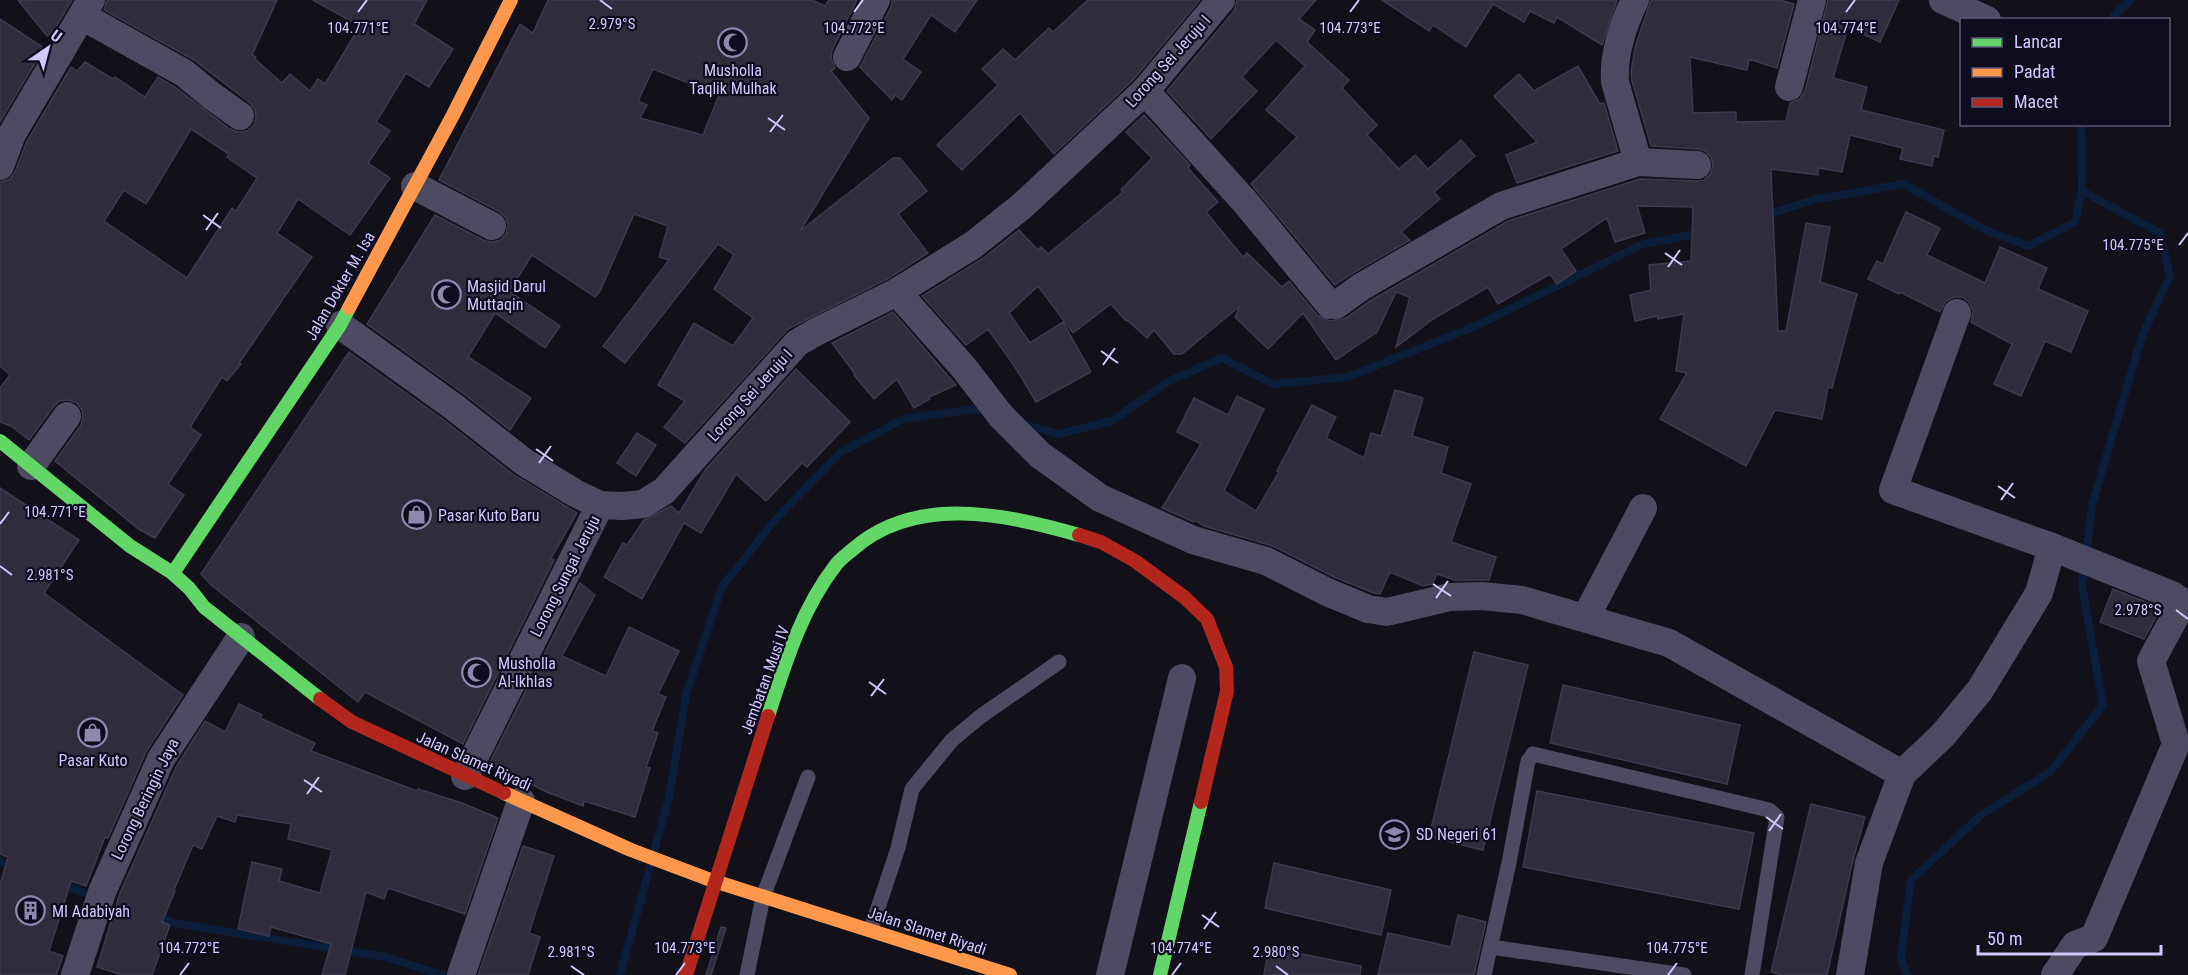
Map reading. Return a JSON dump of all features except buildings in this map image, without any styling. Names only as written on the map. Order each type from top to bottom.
[{"type":"street","name":"Jalan Dokter M. Isa","points":[[173,573],[340,325],[511,0]]},
{"type":"street","points":[[847,57],[876,0]]},
{"type":"street","name":"Lorong Sei Jeruju I","points":[[340,325],[454,407],[524,462],[575,493],[600,505],[643,504],[664,491],[797,343],[897,292],[973,245],[1022,206],[1145,91],[1221,0]]},
{"type":"street","points":[[1635,0],[1621,35],[1614,69],[1615,82],[1638,162]]},
{"type":"street","points":[[1789,87],[1812,0]]},
{"type":"street","points":[[1943,0],[1983,18]]},
{"type":"street","points":[[0,166],[12,134],[86,8],[184,73],[240,116]]},
{"type":"street","points":[[1145,91],[1246,203],[1330,304],[1336,305],[1361,287],[1501,206],[1638,162],[1697,165]]},
{"type":"street","points":[[415,186],[492,226]]},
{"type":"street","points":[[897,292],[964,368],[1000,416],[1040,455],[1100,498],[1193,540],[1266,561],[1327,592],[1368,609],[1387,612],[1450,597],[1482,596],[1522,600],[1669,643],[1902,774]]},
{"type":"street","points":[[1957,313],[1893,490],[2074,556],[2172,595],[2186,604],[2151,661],[2176,744],[2094,938],[2075,945],[2055,975]]},
{"type":"street","points":[[31,466],[68,416]]},
{"type":"street","name":"Jalan Slamet Riyadi","points":[[0,441],[130,546],[152,557],[173,573],[190,588],[204,607],[327,705],[352,722],[465,776],[631,850],[763,897],[1010,975]]},
{"type":"street","name":"Lorong Sungai Jeruju","points":[[465,776],[600,505]]},
{"type":"street","points":[[1586,617],[1642,508]]},
{"type":"street","name":"Jembatan Musi IV","points":[[686,975],[787,657],[814,598],[836,564],[862,541],[891,524],[928,515],[950,513],[1009,518],[1078,534],[1101,542],[1135,561],[1184,597],[1207,619],[1226,667],[1227,692],[1160,975]]},
{"type":"street","points":[[130,546],[146,566],[183,597],[204,607]]},
{"type":"street","points":[[1850,975],[1869,863],[1902,774],[1943,735],[1980,690],[2039,593],[2074,556]]},
{"type":"street","name":"Lorong Beringin Jaya","points":[[75,975],[99,901],[161,759],[241,637]]},
{"type":"street","points":[[1110,975],[1182,678]]},
{"type":"street","points":[[461,975],[520,801]]},
{"type":"lane","points":[[871,930],[897,848],[912,789],[952,740],[981,716],[1059,662]]},
{"type":"lane","points":[[1484,975],[1509,863],[1528,761],[1533,754],[1769,810],[1775,814],[1777,817],[1752,975]]},
{"type":"lane","points":[[747,975],[763,897],[808,777]]},
{"type":"lane","points":[[1491,947],[1595,969],[1684,975]]},
{"type":"waterway","points":[[2113,18],[2131,0]]},
{"type":"waterway","points":[[2081,126],[2082,191],[2160,233],[2170,276],[2142,336],[2092,505],[2086,554]]},
{"type":"waterway","points":[[1765,215],[1817,199],[1904,184],[1985,230],[2028,246],[2075,222],[2082,191]]},
{"type":"waterway","points":[[1023,424],[1058,434],[1112,421],[1169,381],[1222,358],[1273,384],[1348,377],[1478,325],[1643,244],[1701,233]]},
{"type":"waterway","points":[[654,852],[669,797],[686,695],[722,587],[774,521],[840,453],[903,419],[975,409],[986,412]]},
{"type":"waterway","points":[[1907,975],[1901,958],[1911,880],[1981,815],[2050,772],[2103,705],[2082,585],[2084,566]]},
{"type":"waterway","points":[[0,861],[15,868]]},
{"type":"waterway","points":[[620,975],[650,867]]},
{"type":"waterway","points":[[60,884],[94,896]]},
{"type":"waterway","points":[[154,916],[175,923],[385,957],[443,975]]},
{"type":"traffic: fast","points":[[173,573],[340,325],[349,308]]},
{"type":"traffic: fast","points":[[0,441],[130,546],[171,572],[189,588],[204,607],[320,699]]},
{"type":"traffic: fast","points":[[768,716],[795,638],[823,583],[841,560],[877,532],[904,521],[932,515],[961,514],[1021,521],[1079,535]]},
{"type":"traffic: fast","points":[[1160,975],[1201,802]]},
{"type":"traffic: slow","points":[[349,308],[453,115],[511,0]]},
{"type":"traffic: slow","points":[[504,793],[631,850],[708,879],[1010,975]]},
{"type":"traffic: jam","points":[[1079,535],[1101,542],[1135,561],[1184,597],[1207,619],[1226,667],[1227,691],[1201,802]]},
{"type":"traffic: jam","points":[[320,699],[352,722],[504,793]]},
{"type":"traffic: jam","points":[[686,975],[768,716]]},
{"type":"place","name":"Musholla Taqlik Mulhak","points":[[733,42]]},
{"type":"place","name":"Masjid Darul Muttaqin","points":[[446,295]]},
{"type":"place","name":"Pasar Kuto Baru","points":[[417,515]]},
{"type":"place","name":"Musholla Al-Ikhlas","points":[[477,672]]},
{"type":"place","name":"Pasar Kuto","points":[[93,732]]},
{"type":"place","name":"SD Negeri 61","points":[[1395,834]]},
{"type":"place","name":"MI Adabiyah","points":[[31,911]]}]
